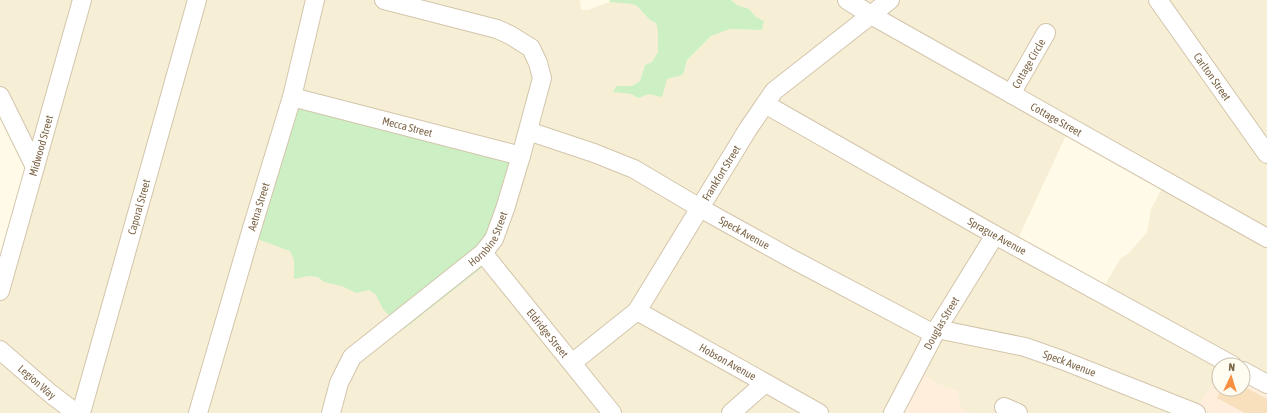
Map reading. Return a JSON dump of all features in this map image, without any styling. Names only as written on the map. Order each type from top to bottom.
[{"type":"street","name":"Midwood Street","points":[[0,291],[82,0]]},
{"type":"street","name":"Caporal Street","points":[[81,413],[197,0]]},
{"type":"street","name":"Aetna Street","points":[[198,413],[292,97],[315,0]]},
{"type":"street","name":"Hornbine Street","points":[[331,413],[339,384],[352,357],[483,253],[494,239],[522,156],[542,78],[538,63],[531,48],[510,34],[497,29],[384,0]]},
{"type":"street","name":"Cottage Street","points":[[847,0],[871,15],[1267,238]]},
{"type":"street","name":"Frankfort Street","points":[[572,363],[633,315],[637,310],[748,129],[774,91],[890,0]]},
{"type":"street","name":"Carlton Street","points":[[1158,0],[1267,154]]},
{"type":"street","name":"Cottage Circle","points":[[1011,94],[1046,33]]},
{"type":"street","points":[[0,96],[35,167]]},
{"type":"street","name":"Mecca Street","points":[[292,97],[522,156]]},
{"type":"street","name":"Sprague Avenue","points":[[765,104],[995,235],[1217,357]]},
{"type":"street","name":"Speck Avenue","points":[[528,131],[594,153],[634,169],[700,208],[869,301],[936,332],[1025,347],[1196,413]]},
{"type":"street","name":"Douglas Street","points":[[893,413],[936,332],[995,235]]},
{"type":"street","name":"Eldridge Street","points":[[483,253],[612,413]]},
{"type":"street","name":"Hobson Avenue","points":[[637,310],[819,413]]},
{"type":"street","name":"Legion Way","points":[[0,350],[51,394],[76,413]]},
{"type":"street","points":[[1251,375],[1267,384]]},
{"type":"street","points":[[731,413],[765,383]]},
{"type":"shaded area","points":[[0,0],[580,0],[581,10],[588,10],[609,2],[632,4],[637,6],[650,20],[656,23],[658,29],[658,52],[652,62],[645,65],[640,81],[632,86],[616,86],[613,91],[631,94],[638,98],[649,94],[667,79],[683,75],[687,60],[711,36],[730,29],[762,30],[764,21],[756,17],[749,9],[737,5],[731,0],[1267,0],[1267,382],[1251,376],[1251,357],[1211,357],[1211,385],[1199,407],[1214,413],[970,413],[960,409],[958,391],[942,386],[918,373],[894,413],[0,413],[0,292],[36,164],[0,92]],"holes":[[[1070,127],[1165,183],[1151,209],[1147,232],[1129,253],[1120,259],[1101,292],[1015,245]],[[290,250],[489,262],[404,329],[371,289],[329,278],[308,276],[294,260]]]},
{"type":"shaded area","points":[[918,373],[942,386],[958,391],[960,408],[970,413],[894,413]]},
{"type":"shaded area","points":[[1251,374],[1267,382],[1267,413],[1214,413],[1199,407],[1211,385],[1211,397],[1251,397]]},
{"type":"green space","points":[[610,0],[731,0],[737,5],[749,9],[756,17],[764,21],[762,30],[730,29],[711,36],[687,60],[683,75],[667,79],[662,97],[649,94],[638,98],[631,94],[613,92],[616,86],[632,86],[640,81],[645,65],[652,62],[658,52],[658,30],[656,23],[650,20],[637,6],[632,4],[609,2]]},
{"type":"green space","points":[[290,102],[515,159],[489,262],[404,329],[401,329],[383,309],[376,295],[369,290],[356,293],[342,286],[324,282],[318,277],[308,276],[294,279],[294,260],[290,251],[252,237]]},
{"type":"building","points":[[1251,390],[1267,399],[1267,413],[1245,413],[1217,398],[1251,397]]}]
